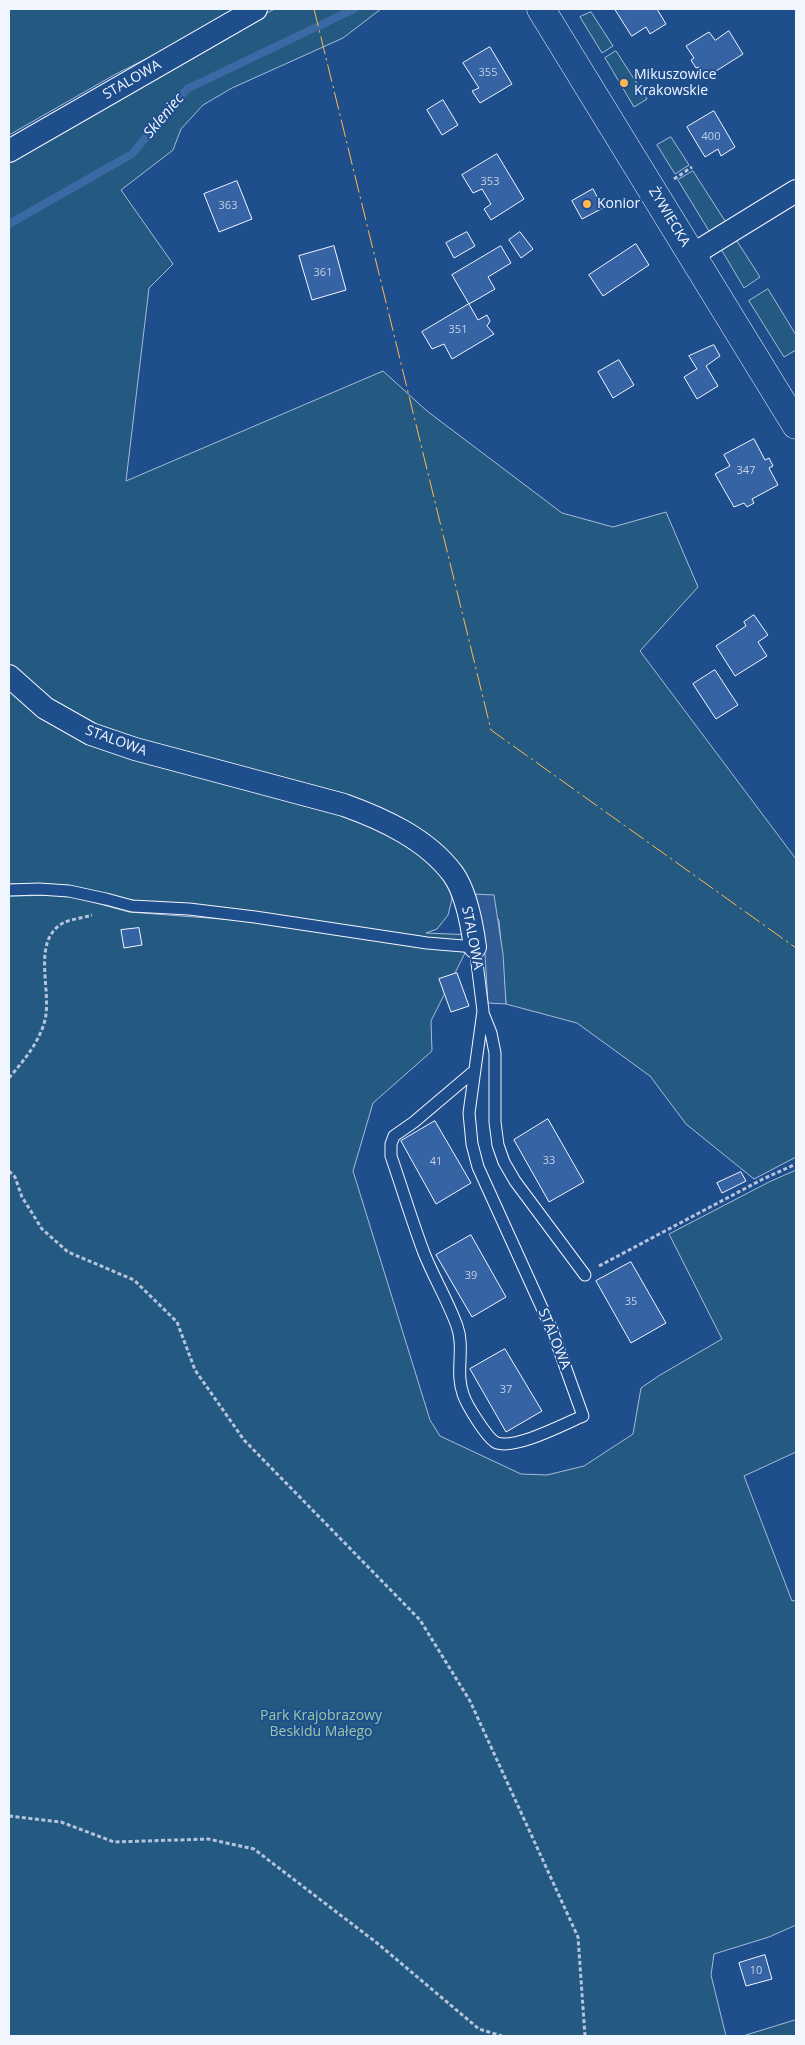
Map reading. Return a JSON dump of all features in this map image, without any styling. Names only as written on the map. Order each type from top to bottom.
[{"type":"main road","name":"ŻYWIECKA","points":[[541,9],[796,425]]},
{"type":"street","name":"STALOWA","points":[[9,151],[256,9]]},
{"type":"street","points":[[692,255],[796,191]]},
{"type":"street","name":"STALOWA","points":[[9,676],[45,708],[91,734],[135,749],[344,805],[376,817],[404,833],[433,853],[454,875],[469,915],[475,947]]},
{"type":"lane","points":[[9,890],[69,891],[106,898],[132,906],[189,909],[255,916],[381,936],[475,947]]},
{"type":"lane","name":"STALOWA","points":[[473,1072],[414,1122],[394,1136],[391,1144],[391,1156],[424,1254],[457,1326],[461,1342],[460,1379],[463,1394],[490,1438],[497,1443],[509,1444],[524,1440],[583,1416],[552,1330],[478,1167],[472,1144],[469,1113],[473,1072],[483,1011],[475,947]]},
{"type":"lane","points":[[483,1011],[495,1052],[495,1122],[498,1145],[504,1162],[515,1181],[585,1275]]},
{"type":"path","points":[[676,178],[692,167]]},
{"type":"path","points":[[9,1078],[31,1051],[45,1020],[48,1003],[44,958],[48,939],[54,929],[64,922],[93,915]]},
{"type":"path","points":[[613,1258],[763,1179],[796,1164]]},
{"type":"path","points":[[9,1171],[15,1176],[22,1198],[42,1229],[68,1252],[134,1280],[177,1322],[195,1370],[244,1440],[420,1620],[470,1701],[578,1937],[585,2036]]},
{"type":"path","points":[[9,1816],[61,1822],[114,1842],[208,1839],[254,1849],[377,1943],[479,2029],[502,2036]]},
{"type":"green space","points":[[9,9],[239,9],[211,26],[114,75],[9,135]]},
{"type":"green space","points":[[275,9],[381,9],[343,38],[232,88],[203,105],[181,129],[173,150],[121,190],[173,264],[149,288],[126,481],[383,371],[427,411],[562,513],[613,527],[666,512],[698,587],[640,651],[796,859],[796,1157],[754,1179],[686,1124],[650,1076],[577,1023],[506,1004],[499,920],[473,894],[438,849],[94,727],[48,701],[9,668],[9,161],[217,40]]},
{"type":"green space","points":[[591,12],[613,46],[602,53],[580,17]]},
{"type":"green space","points":[[616,51],[647,99],[634,107],[605,58]]},
{"type":"green space","points":[[671,137],[689,165],[675,174],[657,145]]},
{"type":"green space","points":[[693,171],[727,224],[718,230],[709,231],[678,180]]},
{"type":"green space","points":[[735,238],[760,277],[744,288],[721,249]]},
{"type":"green space","points":[[768,289],[796,335],[796,350],[784,357],[749,301]]},
{"type":"green space","name":"Park Krajobrazowy Beskidu Małego","points":[[9,685],[43,713],[344,811],[401,838],[449,881],[452,899],[448,915],[437,929],[426,933],[474,935],[431,1021],[432,1051],[373,1103],[353,1171],[430,1420],[440,1436],[521,1474],[547,1475],[584,1466],[633,1434],[641,1388],[722,1339],[669,1234],[796,1170],[796,1452],[744,1476],[792,1601],[796,1600],[796,1925],[769,1937],[714,1954],[711,1975],[726,2036],[9,2036],[9,896],[66,895],[129,912],[260,922],[39,884],[9,884]]},
{"type":"green space","points":[[796,2020],[796,2036],[743,2036]]},
{"type":"shaded area","points":[[473,894],[494,895],[503,954],[506,1004],[488,1003],[485,955],[480,921]]},
{"type":"building","points":[[615,9],[657,9],[666,24],[650,34],[646,27],[632,36]]},
{"type":"building","points":[[729,31],[743,54],[705,78],[699,67],[696,68],[691,60],[694,58],[686,46],[709,32],[715,40]]},
{"type":"building","points":[[490,47],[512,84],[480,103],[472,91],[479,88],[463,63]]},
{"type":"building","points":[[443,100],[458,125],[442,135],[427,110]]},
{"type":"building","points":[[714,111],[735,147],[721,156],[718,149],[705,157],[687,127]]},
{"type":"building","points":[[497,154],[524,199],[491,220],[484,209],[491,204],[482,189],[473,193],[462,175]]},
{"type":"building","points":[[237,181],[252,219],[219,232],[204,194]]},
{"type":"building","name":"Konior","points":[[593,189],[603,208],[582,219],[572,201]]},
{"type":"building","points":[[467,232],[475,246],[454,258],[446,243]]},
{"type":"building","points":[[520,232],[533,249],[521,258],[509,240]]},
{"type":"building","points":[[636,244],[649,265],[603,296],[589,275]]},
{"type":"building","points":[[334,246],[346,290],[312,300],[299,256]]},
{"type":"building","points":[[501,246],[511,263],[488,277],[495,289],[469,304],[452,275]]},
{"type":"building","points":[[469,304],[478,320],[487,315],[490,321],[487,326],[494,334],[452,359],[444,344],[432,349],[422,332]]},
{"type":"building","points":[[714,345],[720,356],[706,366],[718,386],[697,399],[684,377],[697,369],[689,356]]},
{"type":"building","points":[[619,360],[634,385],[613,398],[598,372]]},
{"type":"building","points":[[754,439],[765,460],[769,458],[773,466],[769,468],[778,485],[752,499],[754,503],[747,507],[744,503],[734,507],[715,474],[730,466],[724,455]]},
{"type":"building","points":[[754,615],[768,635],[758,642],[767,656],[735,676],[716,646],[746,626],[744,622]]},
{"type":"building","points":[[715,670],[738,705],[716,719],[693,684]]},
{"type":"building","points":[[139,928],[142,945],[124,948],[121,930]]},
{"type":"building","points":[[457,973],[469,1006],[451,1012],[439,979]]},
{"type":"building","points":[[548,1119],[584,1182],[549,1202],[514,1140]]},
{"type":"building","points":[[435,1121],[471,1183],[436,1204],[401,1141]]},
{"type":"building","points":[[741,1172],[746,1181],[722,1193],[717,1183]]},
{"type":"building","points":[[471,1235],[506,1297],[472,1317],[436,1255]]},
{"type":"building","points":[[631,1262],[666,1323],[631,1343],[596,1281]]},
{"type":"building","points":[[505,1349],[542,1411],[506,1432],[470,1369]]},
{"type":"building","points":[[765,1955],[772,1979],[746,1986],[739,1963]]},
{"type":"waterway","name":"Skleniec","points":[[9,224],[132,154],[187,89],[354,9]]},
{"type":"power","points":[[314,9],[491,730],[796,948]]},
{"type":"place","name":"Mikuszowice Krakowskie","points":[[624,83]]},
{"type":"place","name":"Konior","points":[[587,204]]}]
